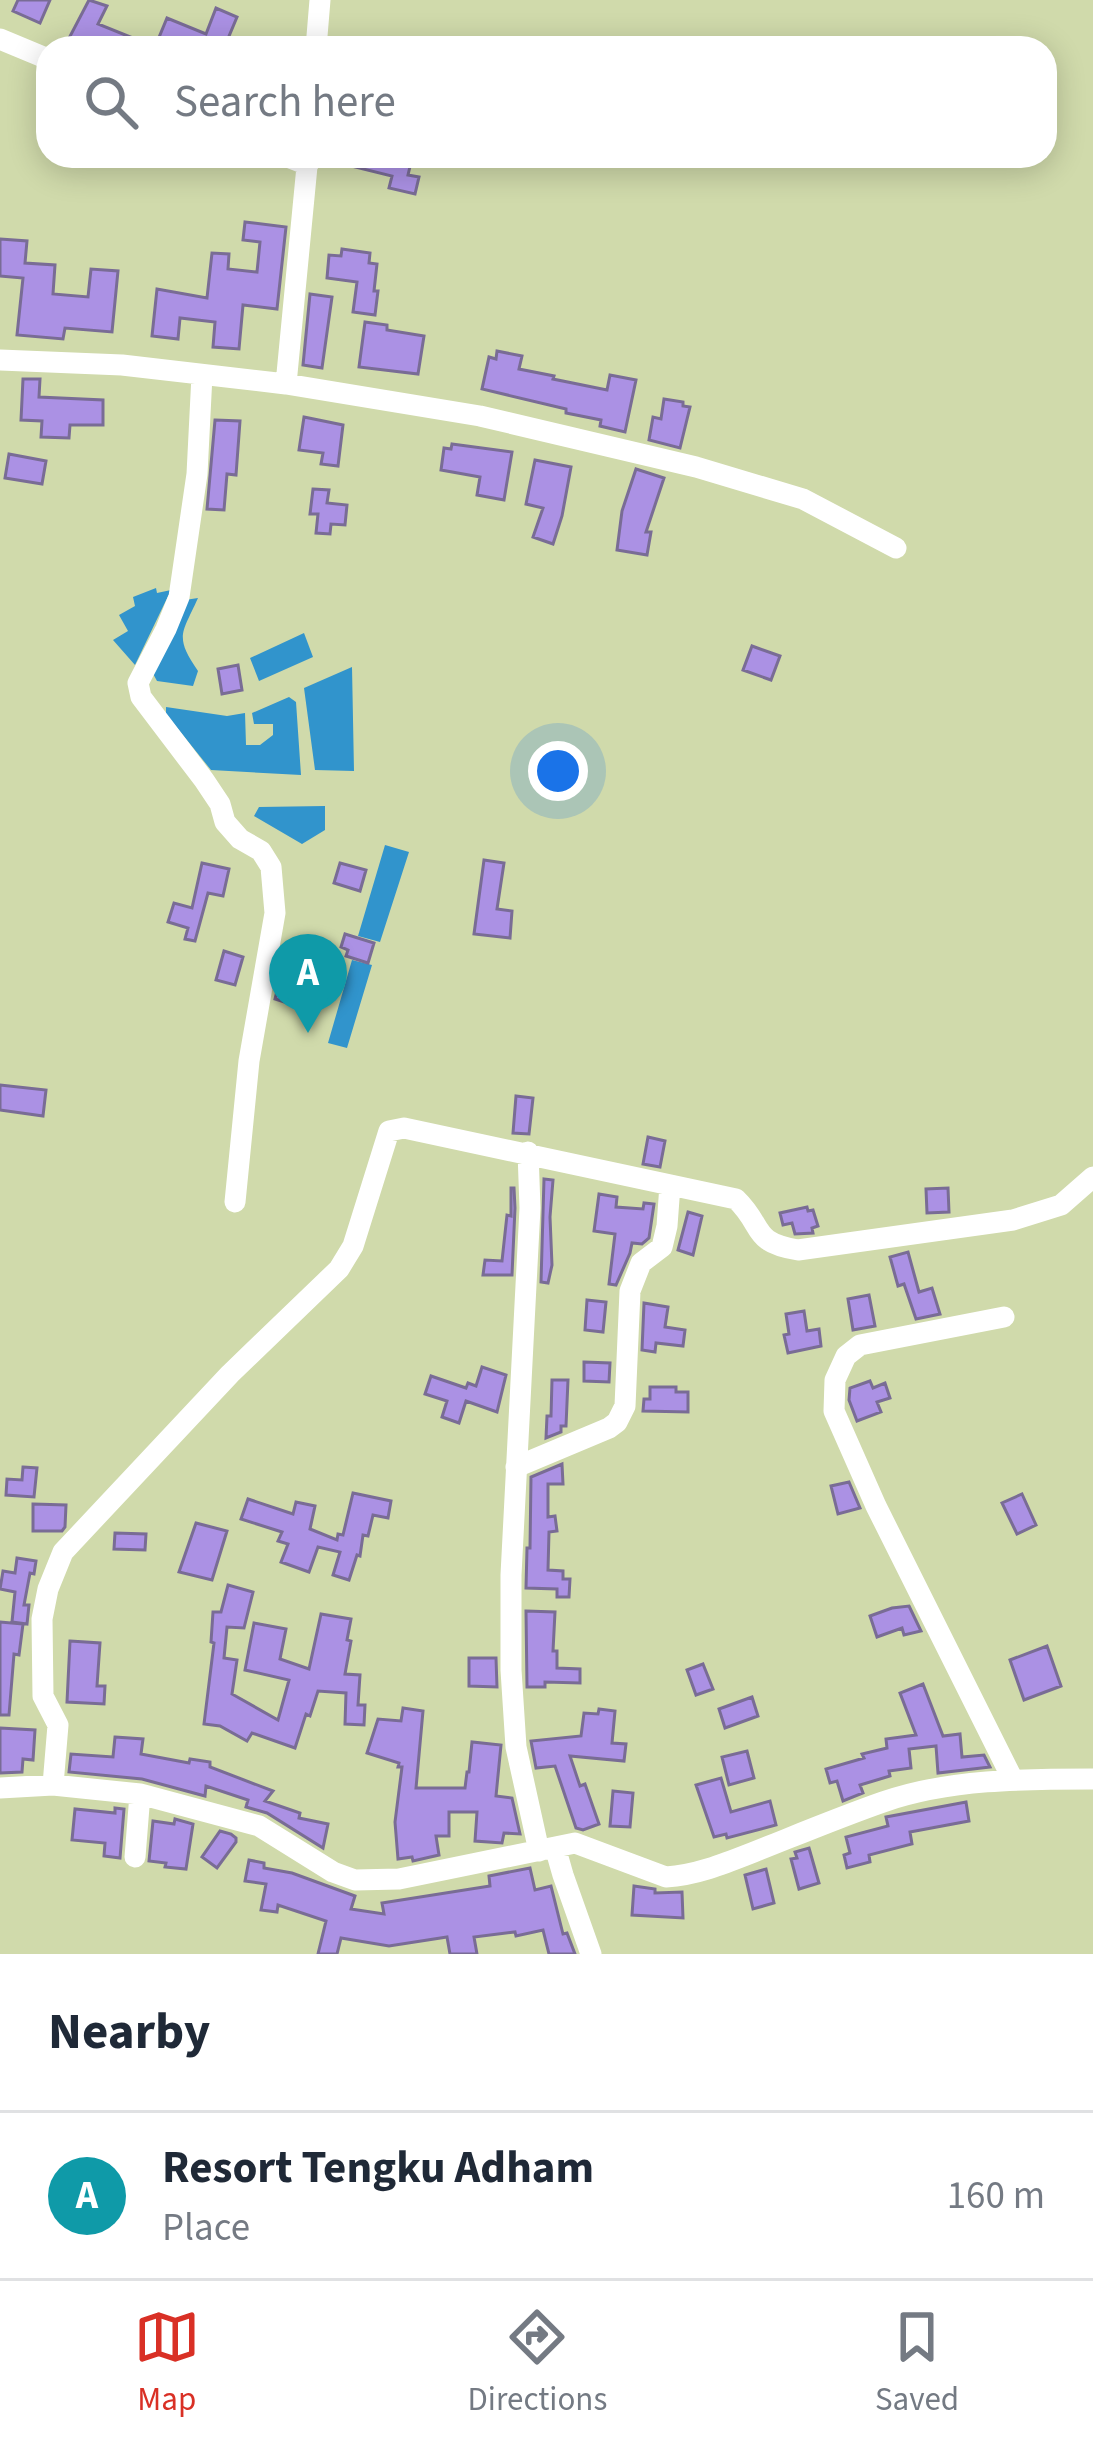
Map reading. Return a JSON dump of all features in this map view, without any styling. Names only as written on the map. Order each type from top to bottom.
[{"type":"street","points":[[317,36],[320,0]]},
{"type":"street","points":[[0,40],[36,54]]},
{"type":"street","points":[[286,384],[307,168]]},
{"type":"street","points":[[0,360],[122,365],[286,384],[480,416],[696,467],[803,499],[896,548]]},
{"type":"street","points":[[202,375],[197,474],[178,597],[138,682],[141,697],[204,780],[226,821],[240,839],[261,851],[271,867],[274,913],[249,1061],[235,1202]]},
{"type":"street","points":[[53,1785],[58,1725],[44,1696],[42,1619],[63,1552],[230,1374],[339,1269],[353,1246],[389,1131],[404,1128],[528,1152],[736,1199],[765,1240],[798,1250],[1013,1220],[1061,1205],[1093,1177]]},
{"type":"street","points":[[528,1152],[530,1208],[511,1670],[516,1747],[547,1849],[562,1875],[591,1954]]},
{"type":"street","points":[[516,1467],[609,1428],[622,1414],[630,1291],[641,1264],[662,1247],[670,1185]]},
{"type":"street","points":[[1004,1317],[860,1345],[845,1356],[835,1380],[834,1411],[1013,1780]]},
{"type":"street","points":[[0,1788],[53,1785],[140,1795],[259,1826],[333,1872],[355,1880],[399,1879],[575,1843],[666,1877],[681,1876],[887,1801],[928,1791],[1013,1780],[1093,1778]]},
{"type":"street","points":[[135,1857],[140,1795]]},
{"type":"water","points":[[156,588],[157,593],[171,590],[135,665],[113,640],[128,631],[119,615],[135,606],[133,597]]},
{"type":"water","points":[[198,598],[183,635],[198,671],[193,686],[157,681],[151,670],[185,600]]},
{"type":"water","points":[[304,633],[313,657],[259,681],[250,658]]},
{"type":"water","points":[[352,667],[354,771],[315,770],[304,688]]},
{"type":"water","points":[[289,697],[296,702],[301,775],[211,770],[166,714],[166,707],[227,716],[245,713],[246,745],[260,745],[273,735],[273,724],[254,724],[252,713]]},
{"type":"water","points":[[325,806],[325,830],[302,844],[254,816],[259,807]]},
{"type":"water","points":[[385,845],[409,852],[380,942],[358,936]]},
{"type":"water","points":[[352,960],[372,965],[347,1048],[328,1043]]},
{"type":"building","points":[[18,0],[50,0],[40,23],[13,11]]},
{"type":"building","points":[[89,0],[107,6],[98,24],[128,36],[70,36]]},
{"type":"building","points":[[216,8],[237,17],[229,36],[160,36],[167,18],[206,34]]},
{"type":"building","points":[[359,168],[410,168],[408,175],[419,177],[415,194],[389,188],[392,176]]},
{"type":"building","points":[[245,222],[286,227],[277,309],[243,305],[239,349],[213,347],[215,322],[180,318],[178,339],[152,336],[157,289],[207,298],[212,253],[229,254],[228,269],[257,272],[260,242],[243,240]]},
{"type":"building","points":[[0,239],[27,241],[25,263],[55,265],[53,294],[88,297],[91,269],[118,271],[112,332],[65,328],[63,339],[17,335],[23,278],[0,276]]},
{"type":"building","points":[[342,249],[370,253],[369,263],[377,264],[375,315],[353,312],[357,282],[327,278],[329,255],[341,256]]},
{"type":"building","points":[[310,294],[332,297],[322,368],[303,365]]},
{"type":"building","points":[[365,322],[424,336],[418,374],[359,367]]},
{"type":"building","points":[[497,351],[522,356],[519,369],[553,379],[607,390],[610,375],[636,380],[625,432],[600,426],[601,420],[566,413],[566,409],[482,389],[489,357],[496,359]]},
{"type":"building","points":[[23,379],[40,379],[39,397],[103,400],[103,425],[70,425],[69,438],[41,437],[42,421],[21,420]]},
{"type":"building","points":[[664,399],[690,407],[680,448],[649,440],[653,417],[661,419]]},
{"type":"building","points":[[304,417],[343,425],[338,466],[321,464],[323,453],[299,450]]},
{"type":"building","points":[[215,420],[240,421],[236,475],[227,474],[224,510],[207,509]]},
{"type":"building","points":[[452,444],[512,452],[504,500],[477,495],[480,477],[441,470],[444,448],[451,449]]},
{"type":"building","points":[[9,454],[46,461],[42,484],[5,478]]},
{"type":"building","points":[[535,460],[571,467],[553,544],[533,537],[543,508],[526,504]]},
{"type":"building","points":[[636,469],[664,478],[646,532],[651,532],[647,555],[617,550],[622,511]]},
{"type":"building","points":[[313,489],[329,490],[327,503],[347,505],[345,525],[331,524],[330,534],[316,533],[318,514],[310,514]]},
{"type":"building","points":[[752,646],[780,656],[771,680],[743,670]]},
{"type":"building","points":[[238,665],[242,690],[222,694],[218,669]]},
{"type":"building","points":[[484,860],[504,863],[497,909],[512,911],[510,938],[474,934]]},
{"type":"building","points":[[202,863],[229,869],[223,896],[208,893],[195,941],[185,939],[188,928],[168,922],[174,903],[192,908]]},
{"type":"building","points":[[340,863],[366,870],[360,891],[334,883]]},
{"type":"building","points":[[345,934],[374,943],[368,963],[346,956],[348,950],[341,947]]},
{"type":"building","points":[[302,950],[313,953],[297,1006],[275,999],[286,956],[299,960]]},
{"type":"building","points":[[224,951],[243,957],[235,985],[216,980]]},
{"type":"building","points":[[0,1085],[46,1090],[43,1116],[0,1110]]},
{"type":"building","points":[[516,1096],[533,1098],[529,1134],[513,1133]]},
{"type":"building","points":[[648,1137],[665,1141],[660,1167],[643,1164]]},
{"type":"building","points":[[544,1179],[553,1180],[548,1283],[541,1282]]},
{"type":"building","points":[[511,1188],[515,1208],[512,1275],[483,1275],[485,1260],[502,1261]]},
{"type":"building","points":[[948,1188],[949,1212],[927,1213],[926,1189]]},
{"type":"building","points":[[599,1194],[617,1197],[616,1207],[643,1209],[644,1203],[654,1204],[649,1238],[642,1244],[632,1243],[616,1285],[609,1284],[615,1234],[594,1231]]},
{"type":"building","points":[[813,1210],[818,1226],[812,1228],[813,1233],[795,1234],[792,1223],[783,1225],[780,1213]]},
{"type":"building","points":[[688,1212],[702,1216],[693,1255],[678,1250]]},
{"type":"building","points":[[908,1252],[919,1292],[932,1288],[940,1314],[916,1319],[904,1284],[898,1286],[890,1257]]},
{"type":"building","points":[[869,1295],[875,1326],[853,1330],[848,1299]]},
{"type":"building","points":[[587,1300],[606,1302],[603,1332],[585,1330]]},
{"type":"building","points":[[644,1303],[668,1307],[665,1327],[685,1330],[683,1346],[656,1343],[655,1352],[642,1350]]},
{"type":"building","points":[[804,1311],[807,1331],[819,1329],[821,1346],[788,1353],[786,1314]]},
{"type":"building","points":[[584,1362],[610,1363],[609,1382],[584,1381]]},
{"type":"building","points":[[482,1367],[506,1375],[497,1412],[466,1401],[459,1423],[442,1417],[447,1401],[425,1394],[431,1376],[466,1388],[468,1383],[476,1386]]},
{"type":"building","points":[[552,1380],[568,1380],[566,1426],[546,1438],[547,1416],[551,1416]]},
{"type":"building","points":[[870,1381],[873,1388],[885,1383],[890,1398],[877,1402],[881,1412],[857,1421],[850,1388]]},
{"type":"building","points":[[650,1387],[688,1392],[688,1412],[643,1411]]},
{"type":"building","points":[[562,1464],[563,1484],[548,1484],[548,1517],[555,1516],[557,1531],[549,1532],[548,1570],[563,1571],[563,1579],[570,1579],[569,1597],[557,1597],[557,1589],[526,1588],[531,1477]]},
{"type":"building","points":[[23,1467],[37,1468],[34,1497],[6,1495],[7,1479],[22,1480]]},
{"type":"building","points":[[849,1482],[860,1508],[838,1514],[831,1486]]},
{"type":"building","points":[[353,1493],[391,1501],[388,1518],[373,1515],[349,1580],[333,1575],[340,1552],[318,1547],[309,1572],[281,1562],[288,1544],[278,1541],[282,1532],[241,1519],[248,1499],[293,1514],[296,1502],[315,1506],[310,1529],[337,1540],[338,1534],[343,1535]]},
{"type":"building","points":[[1022,1494],[1036,1525],[1017,1534],[1002,1503]]},
{"type":"building","points":[[33,1504],[66,1505],[62,1531],[33,1531]]},
{"type":"building","points":[[196,1523],[227,1531],[212,1580],[179,1572]]},
{"type":"building","points":[[115,1533],[146,1534],[145,1550],[114,1549]]},
{"type":"building","points":[[17,1558],[36,1561],[24,1605],[29,1605],[27,1624],[12,1622],[15,1592],[0,1589],[3,1571],[15,1573]]},
{"type":"building","points":[[228,1585],[253,1592],[244,1628],[227,1627],[224,1658],[237,1660],[232,1694],[278,1720],[289,1680],[245,1670],[254,1623],[286,1629],[280,1659],[309,1669],[321,1614],[351,1619],[345,1674],[360,1675],[358,1705],[365,1705],[364,1725],[345,1724],[346,1693],[318,1691],[295,1748],[252,1733],[247,1741],[220,1726],[204,1724],[213,1612],[221,1612]]},
{"type":"building","points":[[909,1606],[921,1631],[904,1635],[902,1628],[877,1637],[870,1616]]},
{"type":"building","points":[[526,1611],[555,1612],[557,1668],[580,1669],[580,1683],[545,1682],[545,1687],[527,1687]]},
{"type":"building","points":[[0,1622],[23,1624],[19,1655],[14,1654],[9,1715],[0,1715]]},
{"type":"building","points":[[70,1641],[100,1643],[97,1686],[105,1686],[104,1704],[67,1702]]},
{"type":"building","points":[[1047,1646],[1061,1686],[1024,1700],[1010,1660]]},
{"type":"building","points":[[469,1658],[496,1658],[497,1687],[469,1686]]},
{"type":"building","points":[[703,1664],[713,1689],[696,1695],[687,1670]]},
{"type":"building","points":[[923,1684],[943,1736],[960,1734],[962,1757],[984,1755],[990,1767],[938,1773],[936,1746],[909,1749],[911,1768],[889,1771],[890,1776],[860,1785],[863,1793],[843,1801],[837,1781],[830,1783],[826,1769],[887,1748],[886,1739],[916,1735],[900,1693]]},
{"type":"building","points":[[752,1697],[758,1716],[725,1728],[719,1709]]},
{"type":"building","points":[[403,1708],[423,1711],[416,1788],[465,1788],[472,1742],[501,1745],[496,1796],[512,1798],[520,1834],[504,1833],[502,1843],[475,1841],[477,1812],[449,1812],[449,1836],[436,1836],[439,1855],[398,1859],[395,1822],[402,1767],[367,1753],[378,1719],[401,1721]]},
{"type":"building","points":[[599,1709],[615,1711],[612,1743],[626,1744],[624,1761],[570,1756],[599,1824],[583,1830],[576,1828],[555,1766],[536,1768],[531,1741],[581,1736],[584,1713],[598,1714]]},
{"type":"building","points":[[0,1728],[35,1730],[33,1760],[23,1759],[22,1772],[0,1773]]},
{"type":"building","points":[[115,1737],[143,1739],[141,1754],[210,1762],[210,1767],[273,1791],[265,1801],[300,1813],[299,1818],[328,1824],[323,1848],[267,1813],[246,1807],[248,1800],[206,1786],[205,1796],[142,1779],[69,1772],[71,1754],[113,1757]]},
{"type":"building","points":[[747,1751],[754,1778],[729,1785],[722,1757]]},
{"type":"building","points":[[721,1778],[731,1812],[770,1801],[776,1825],[714,1837],[696,1785]]},
{"type":"building","points":[[613,1791],[633,1793],[630,1827],[610,1826]]},
{"type":"building","points":[[966,1802],[969,1821],[910,1832],[912,1844],[869,1855],[870,1862],[847,1868],[846,1837],[888,1826],[886,1817]]},
{"type":"building","points":[[115,1808],[124,1809],[120,1858],[104,1856],[105,1843],[72,1840],[75,1809],[115,1813]]},
{"type":"building","points":[[175,1819],[193,1824],[186,1869],[149,1861],[153,1821],[174,1824]]},
{"type":"building","points":[[220,1831],[231,1834],[236,1842],[217,1868],[202,1857]]},
{"type":"building","points":[[809,1848],[819,1883],[799,1889],[791,1859],[797,1858],[795,1852]]},
{"type":"building","points":[[249,1860],[355,1896],[351,1909],[384,1914],[382,1903],[490,1886],[489,1876],[530,1868],[535,1890],[551,1886],[563,1934],[567,1933],[575,1954],[549,1954],[543,1930],[474,1937],[477,1954],[450,1954],[447,1937],[389,1946],[341,1938],[337,1954],[318,1954],[326,1921],[278,1905],[277,1912],[261,1910],[266,1884],[245,1881]]},
{"type":"building","points":[[766,1869],[774,1903],[753,1909],[745,1875]]},
{"type":"building","points":[[634,1886],[655,1889],[655,1893],[682,1892],[683,1918],[632,1915]]},
{"type":"place","name":"Resort Tengku Adham","points":[[308,1033]]}]
